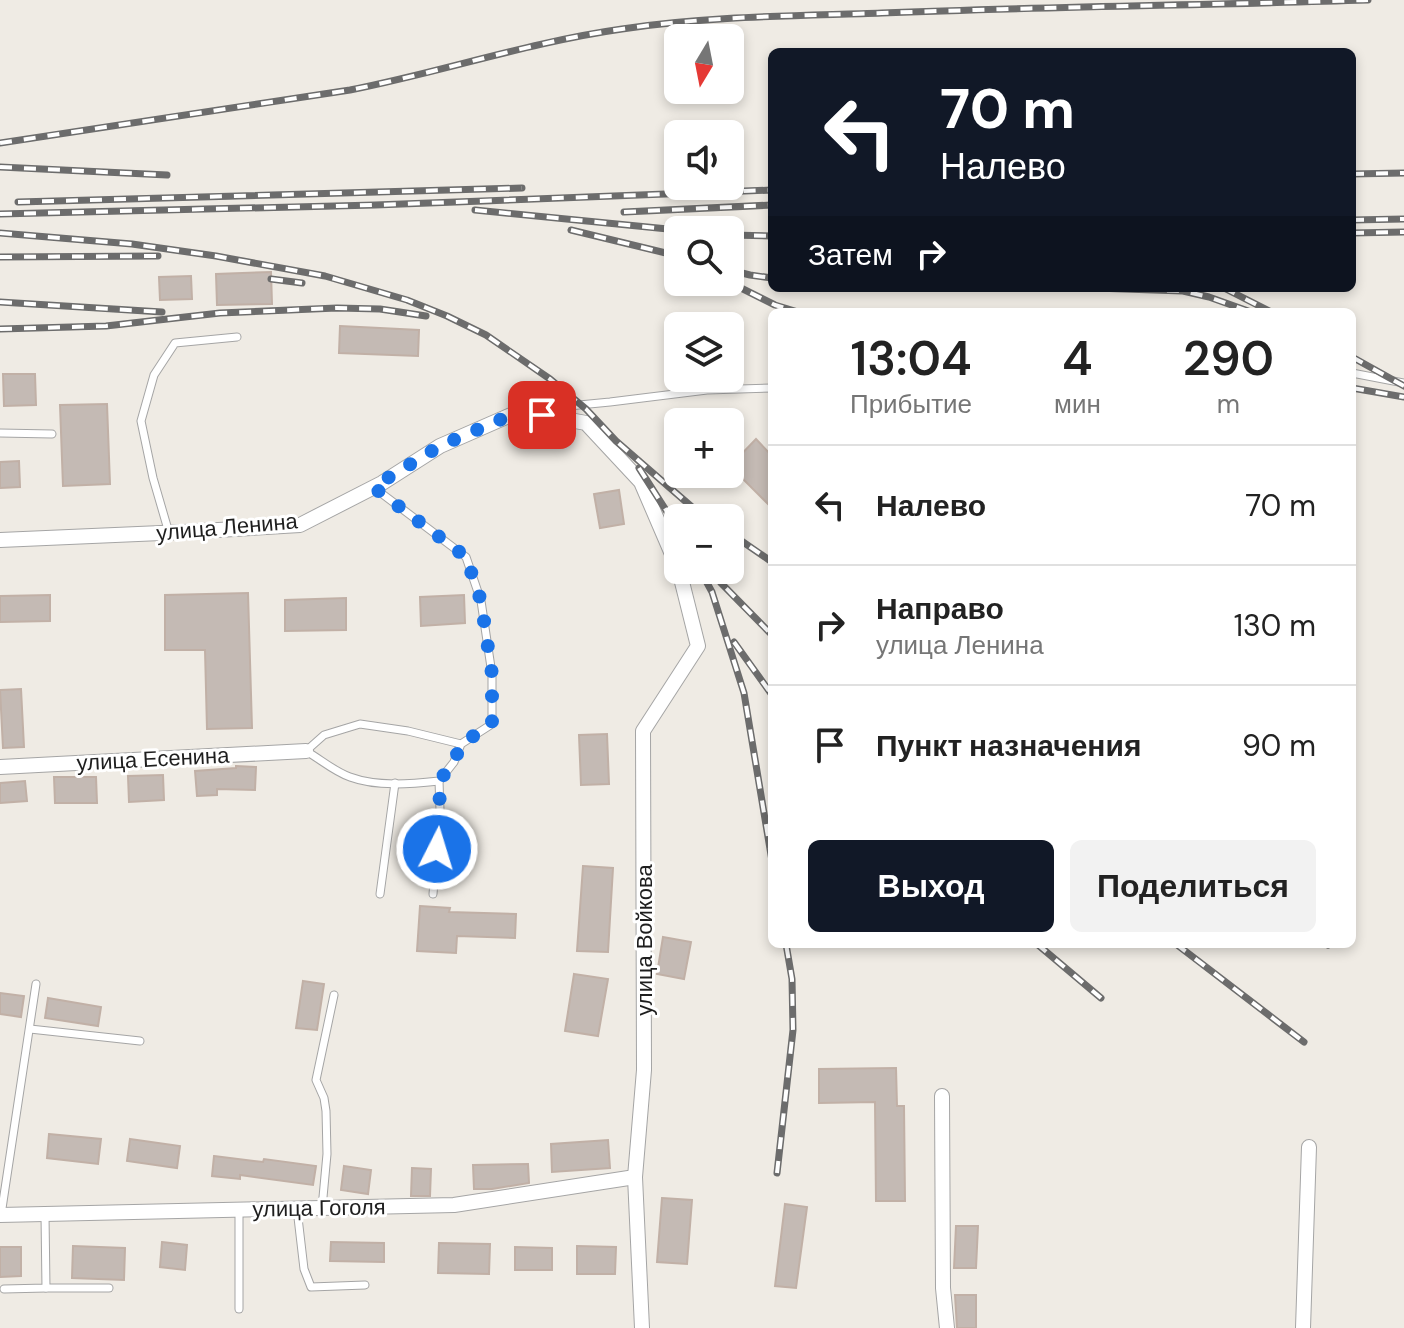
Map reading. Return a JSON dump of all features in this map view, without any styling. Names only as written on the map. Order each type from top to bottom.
[{"type":"street","name":"улица Ленина","points":[[0,540],[300,525],[373,487],[440,446],[520,411]]},
{"type":"street","name":"улица Войкова","points":[[520,411],[586,423],[641,482],[664,536]]},
{"type":"street","name":"улица Войкова","points":[[642,1328],[635,1177],[644,1070],[643,731],[698,646],[682,584]]},
{"type":"street","name":"улица Есенина","points":[[0,767],[306,751]]},
{"type":"street","points":[[942,1096],[943,1288],[947,1328]]},
{"type":"street","points":[[1303,1328],[1309,1147]]},
{"type":"street","name":"улица Гоголя","points":[[0,1215],[454,1205],[635,1177]]},
{"type":"lane","points":[[169,533],[141,421],[154,375],[175,343],[237,337]]},
{"type":"lane","points":[[1356,374],[1404,383]]},
{"type":"lane","points":[[520,411],[707,390],[768,388]]},
{"type":"lane","points":[[0,433],[52,434]]},
{"type":"lane","points":[[373,487],[466,557],[481,601],[492,674],[492,724],[461,744],[454,762],[439,781],[440,810],[433,894]]},
{"type":"lane","points":[[439,781],[413,784],[349,777],[306,751],[324,735],[360,724],[408,731],[461,744]]},
{"type":"lane","points":[[380,894],[395,783]]},
{"type":"lane","points":[[0,1215],[36,984]]},
{"type":"lane","points":[[322,1208],[327,1154],[326,1111],[316,1080],[334,995]]},
{"type":"lane","points":[[30,1029],[140,1041]]},
{"type":"lane","points":[[297,1209],[304,1269],[311,1287],[365,1285]]},
{"type":"lane","points":[[239,1210],[239,1309]]},
{"type":"lane","points":[[45,1215],[46,1288]]},
{"type":"lane","points":[[4,1289],[109,1288]]},
{"type":"building","points":[[271,272],[272,304],[217,305],[216,274]]},
{"type":"building","points":[[191,276],[192,299],[160,300],[159,277]]},
{"type":"building","points":[[340,326],[419,330],[418,356],[339,353]]},
{"type":"building","points":[[3,374],[35,374],[36,405],[4,406]]},
{"type":"building","points":[[107,404],[110,484],[63,486],[60,405]]},
{"type":"building","points":[[756,439],[768,452],[768,504],[744,480],[744,451]]},
{"type":"building","points":[[19,461],[20,487],[0,488],[0,462]]},
{"type":"building","points":[[619,490],[624,524],[600,528],[594,494]]},
{"type":"building","points":[[248,593],[252,728],[207,729],[205,650],[165,650],[165,595]]},
{"type":"building","points":[[50,595],[50,621],[0,622],[0,596]]},
{"type":"building","points":[[464,595],[465,623],[421,626],[420,597]]},
{"type":"building","points":[[346,598],[346,630],[285,631],[285,600]]},
{"type":"building","points":[[21,689],[24,747],[3,748],[0,690]]},
{"type":"building","points":[[607,734],[609,784],[581,785],[579,735]]},
{"type":"building","points":[[256,767],[255,790],[217,789],[217,795],[197,796],[195,771]]},
{"type":"building","points":[[163,775],[164,800],[129,802],[128,776]]},
{"type":"building","points":[[54,777],[96,777],[97,803],[55,803]]},
{"type":"building","points":[[25,781],[27,801],[0,803],[0,783]]},
{"type":"building","points":[[583,866],[613,868],[608,952],[577,951]]},
{"type":"building","points":[[420,906],[450,908],[449,912],[516,914],[515,938],[457,936],[456,953],[417,951]]},
{"type":"building","points":[[663,937],[691,942],[684,979],[657,974]]},
{"type":"building","points":[[574,974],[608,979],[598,1036],[565,1031]]},
{"type":"building","points":[[303,981],[324,984],[317,1030],[296,1028]]},
{"type":"building","points":[[0,993],[24,996],[21,1017],[0,1014]]},
{"type":"building","points":[[48,998],[101,1007],[98,1026],[45,1018]]},
{"type":"building","points":[[896,1068],[897,1106],[904,1106],[905,1201],[876,1201],[875,1102],[819,1103],[819,1069]]},
{"type":"building","points":[[49,1134],[101,1139],[98,1164],[47,1158]]},
{"type":"building","points":[[130,1139],[180,1146],[177,1168],[127,1161]]},
{"type":"building","points":[[608,1140],[610,1168],[552,1172],[551,1144]]},
{"type":"building","points":[[214,1156],[316,1166],[313,1185],[240,1175],[240,1179],[212,1176]]},
{"type":"building","points":[[528,1164],[529,1183],[474,1189],[473,1165]]},
{"type":"building","points":[[344,1166],[371,1170],[368,1194],[341,1190]]},
{"type":"building","points":[[412,1168],[431,1169],[430,1196],[411,1196]]},
{"type":"building","points":[[662,1198],[692,1200],[687,1264],[657,1262]]},
{"type":"building","points":[[785,1204],[807,1207],[796,1288],[775,1286]]},
{"type":"building","points":[[956,1226],[978,1226],[976,1268],[954,1268]]},
{"type":"building","points":[[162,1242],[187,1245],[185,1270],[160,1267]]},
{"type":"building","points":[[331,1242],[384,1243],[384,1262],[330,1261]]},
{"type":"building","points":[[439,1243],[490,1244],[489,1274],[438,1273]]},
{"type":"building","points":[[73,1246],[125,1248],[124,1280],[72,1278]]},
{"type":"building","points":[[577,1246],[616,1247],[615,1274],[577,1274]]},
{"type":"building","points":[[0,1247],[21,1247],[21,1276],[0,1277]]},
{"type":"building","points":[[515,1247],[552,1248],[552,1270],[515,1270]]},
{"type":"building","points":[[955,1295],[976,1295],[976,1328],[957,1328]]},
{"type":"railway","points":[[0,143],[350,90],[553,41],[654,25],[785,16],[1368,0]]},
{"type":"railway","points":[[0,167],[167,175]]},
{"type":"railway","points":[[1356,174],[1404,173]]},
{"type":"railway","points":[[18,202],[522,188]]},
{"type":"railway","points":[[0,214],[375,205],[768,190]]},
{"type":"railway","points":[[624,212],[768,205]]},
{"type":"railway","points":[[475,210],[664,229]]},
{"type":"railway","points":[[1356,220],[1404,219]]},
{"type":"railway","points":[[571,230],[664,253]]},
{"type":"railway","points":[[1356,233],[1404,232]]},
{"type":"railway","points":[[0,233],[132,244],[216,256],[325,276],[407,300],[486,335],[550,379],[689,504]]},
{"type":"railway","points":[[744,235],[768,236]]},
{"type":"railway","points":[[0,257],[158,256]]},
{"type":"railway","points":[[744,274],[768,277]]},
{"type":"railway","points":[[271,279],[302,283]]},
{"type":"railway","points":[[744,290],[785,308]]},
{"type":"railway","points":[[1187,292],[1240,308]]},
{"type":"railway","points":[[1232,292],[1263,308]]},
{"type":"railway","points":[[0,302],[162,312]]},
{"type":"railway","points":[[0,329],[106,326],[220,313],[337,308],[380,309],[426,316]]},
{"type":"railway","points":[[1356,359],[1404,386]]},
{"type":"railway","points":[[1356,389],[1404,397]]},
{"type":"railway","points":[[639,468],[664,507]]},
{"type":"railway","points":[[744,543],[768,559]]},
{"type":"railway","points":[[708,584],[744,693],[768,837]]},
{"type":"railway","points":[[722,584],[768,631]]},
{"type":"railway","points":[[734,642],[768,689]]},
{"type":"railway","points":[[777,1173],[793,1030],[792,979],[787,948]]},
{"type":"railway","points":[[1042,948],[1101,998]]},
{"type":"railway","points":[[1181,948],[1304,1042]]},
{"type":"route","points":[[437,849],[439,781],[454,762],[461,744],[492,724],[492,674],[481,601],[466,557],[373,487],[440,446],[520,411],[542,415]]}]
